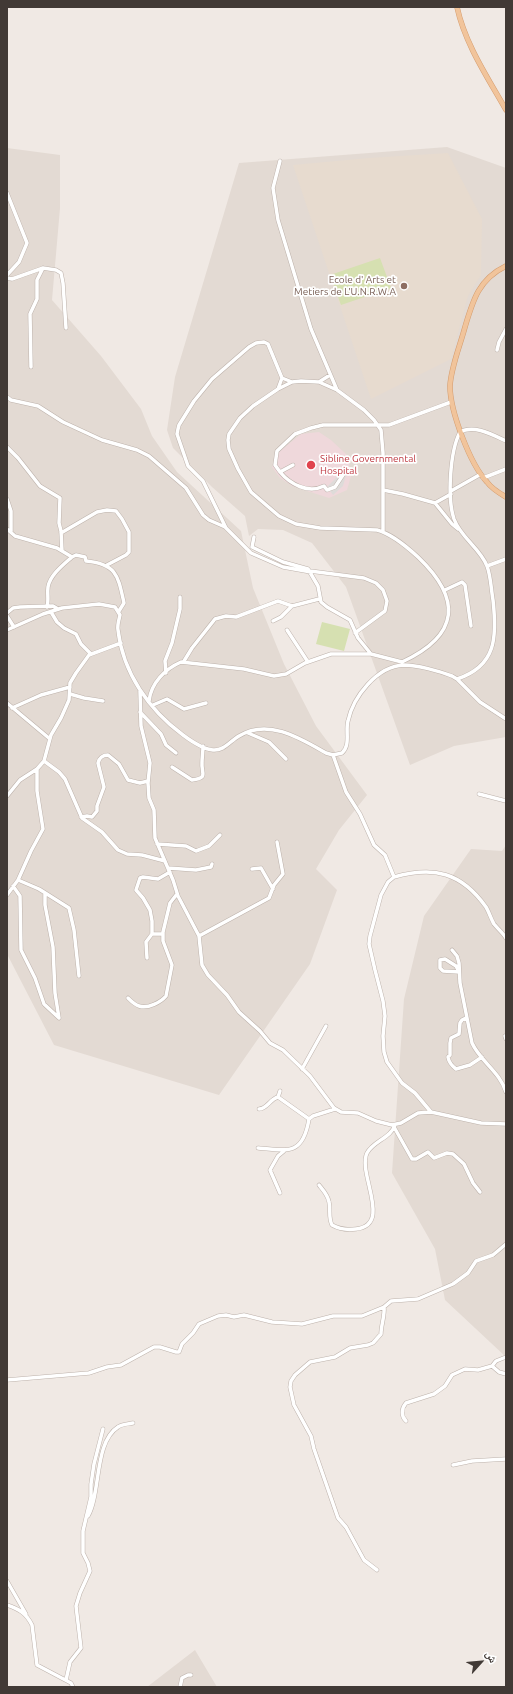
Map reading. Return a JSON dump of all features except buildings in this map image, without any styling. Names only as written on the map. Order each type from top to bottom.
[{"type":"main road","points":[[457,7],[463,28],[471,47],[506,110]]},
{"type":"main road","points":[[506,266],[493,273],[478,291],[469,315],[451,384],[451,402],[460,432],[482,476],[491,486],[506,497]]},
{"type":"street","points":[[280,161],[273,188],[278,220],[311,329],[336,390]]},
{"type":"street","points":[[7,193],[26,243],[19,262],[7,276],[12,279],[43,268],[56,270],[60,273],[63,283],[66,328]]},
{"type":"street","points":[[31,366],[30,314],[37,299],[37,280],[43,268]]},
{"type":"street","points":[[497,350],[498,342],[506,329]]},
{"type":"street","points":[[278,389],[282,378],[268,344],[264,342],[256,343],[249,347],[212,379],[194,401],[178,425],[177,434],[188,466],[203,481],[227,529],[246,550],[254,555],[283,567],[310,572],[318,571],[338,576],[369,580],[376,583],[383,590],[388,601],[385,611],[356,633]]},
{"type":"street","points":[[319,382],[330,375]]},
{"type":"street","points":[[282,378],[292,382],[319,382],[336,390],[364,410],[381,430],[383,453],[383,532]]},
{"type":"street","points":[[47,606],[49,598],[48,587],[54,575],[72,557],[76,555],[85,557],[86,561],[107,566],[116,573],[124,603],[119,611],[117,629],[128,668],[140,691],[175,729],[192,741],[211,750],[222,748],[233,739],[247,732],[263,729],[282,732],[294,736],[333,755],[342,753],[346,748],[349,714],[364,689],[382,673],[403,664],[441,634],[445,628],[449,610],[444,590],[438,579],[416,555],[383,532],[320,528],[296,524],[279,516],[251,492],[231,453],[228,444],[228,437],[244,414],[253,406],[278,389],[292,382]]},
{"type":"street","points":[[7,397],[11,400],[38,406],[63,422],[109,443],[137,450],[149,456],[186,488],[205,517],[227,529]]},
{"type":"street","points":[[343,475],[335,486],[328,490],[324,486],[313,489],[299,487],[293,484],[275,465],[277,451],[295,434],[323,425],[378,426],[393,424],[451,402]]},
{"type":"street","points":[[460,530],[453,514],[451,492],[455,450],[460,432],[476,429],[506,441]]},
{"type":"street","points":[[7,448],[18,458],[40,486],[60,498],[58,521],[61,533],[62,551]]},
{"type":"street","points":[[280,472],[293,465]]},
{"type":"street","points":[[435,503],[451,492],[482,476],[506,469]]},
{"type":"street","points":[[383,490],[435,503],[452,524],[460,530],[478,552],[487,566],[490,575],[493,604],[494,638],[486,658],[479,668],[468,675],[457,679]]},
{"type":"street","points":[[7,499],[11,511],[11,531]]},
{"type":"street","points":[[61,533],[97,512],[107,510],[116,511],[129,532],[129,552],[107,566]]},
{"type":"street","points":[[7,529],[15,536],[57,548],[72,557]]},
{"type":"street","points":[[254,537],[252,547],[278,560],[305,567],[310,572],[320,590],[320,599],[327,607],[350,620],[356,633],[371,654]]},
{"type":"street","points":[[487,566],[506,559]]},
{"type":"street","points":[[444,590],[459,582],[462,582],[465,585],[471,626]]},
{"type":"street","points":[[166,673],[165,661],[172,643],[180,609],[180,597]]},
{"type":"street","points":[[273,621],[281,617],[292,606],[320,599]]},
{"type":"street","points":[[184,661],[192,648],[216,619],[226,616],[236,617],[278,601],[292,606]]},
{"type":"street","points":[[7,630],[58,610],[99,604],[115,607],[119,611]]},
{"type":"street","points":[[14,627],[7,615],[16,607],[53,606],[58,610]]},
{"type":"street","points":[[51,612],[57,622],[64,628],[76,634],[81,644],[91,654]]},
{"type":"street","points":[[287,630],[308,662]]},
{"type":"street","points":[[7,796],[20,780],[37,769],[44,761],[50,739],[61,718],[70,694],[73,676],[91,654],[121,643]]},
{"type":"street","points":[[150,701],[154,685],[178,663],[184,661],[244,669],[274,676],[286,674],[308,662],[331,654],[371,654],[403,664],[446,674],[457,679],[480,702],[506,720]]},
{"type":"street","points":[[12,708],[41,695],[70,687]]},
{"type":"street","points":[[140,691],[141,726],[150,762],[148,781],[149,798],[154,810],[154,832],[157,844],[169,870],[177,894],[199,936],[200,962],[205,972],[227,995],[242,1016],[260,1031],[270,1043],[284,1050],[316,1082],[336,1109],[341,1112],[358,1113],[376,1121],[394,1126],[412,1159],[416,1159],[428,1152],[434,1158],[447,1153],[453,1154],[464,1164],[473,1183],[480,1192]]},
{"type":"street","points":[[70,694],[103,701]]},
{"type":"street","points":[[153,705],[167,699],[184,709],[206,703]]},
{"type":"street","points":[[8,704],[50,739]]},
{"type":"street","points":[[140,712],[161,734],[166,745],[176,753]]},
{"type":"street","points":[[247,732],[269,742],[286,759]]},
{"type":"street","points":[[172,767],[192,780],[201,778],[204,771],[201,765],[202,746]]},
{"type":"street","points":[[81,817],[87,816],[92,818],[97,811],[97,806],[104,787],[98,763],[99,760],[105,755],[108,755],[119,764],[128,780],[140,783],[148,781]]},
{"type":"street","points":[[333,755],[346,792],[360,814],[374,845],[384,855],[394,877]]},
{"type":"street","points":[[44,761],[59,772],[65,779],[81,817],[102,832],[121,852],[165,861]]},
{"type":"street","points":[[7,895],[18,880],[43,829],[37,791],[37,769]]},
{"type":"street","points":[[479,794],[506,801]]},
{"type":"street","points":[[157,844],[186,846],[196,851],[209,846],[220,835]]},
{"type":"street","points":[[199,936],[268,900],[275,883],[283,874],[277,842]]},
{"type":"street","points":[[147,958],[146,942],[152,934],[153,928],[150,910],[136,890],[140,878],[158,879],[169,870],[196,870],[211,867],[212,864]]},
{"type":"street","points":[[252,869],[261,868],[272,889]]},
{"type":"street","points":[[431,1112],[415,1094],[402,1083],[387,1062],[384,1052],[383,1036],[385,1016],[383,1001],[374,970],[370,936],[380,895],[388,882],[394,877],[412,873],[444,873],[463,884],[482,903],[494,923],[506,938]]},
{"type":"street","points":[[18,880],[45,893],[67,906],[70,910],[76,945],[78,976]]},
{"type":"street","points":[[13,886],[20,896],[21,950],[35,978],[44,1004],[59,1018],[55,993],[53,952],[45,905],[45,893]]},
{"type":"street","points":[[128,998],[138,1006],[146,1007],[157,1003],[166,996],[172,965],[163,941],[163,934],[170,903],[177,894]]},
{"type":"street","points":[[152,934],[163,934]]},
{"type":"street","points":[[452,950],[457,956],[466,1018],[472,1043],[498,1078],[506,1092]]},
{"type":"street","points":[[445,959],[456,966],[459,972],[443,971],[440,968],[440,960],[445,959]]},
{"type":"street","points":[[466,1018],[460,1023],[459,1034],[451,1038],[450,1055],[448,1060],[451,1066],[456,1069],[470,1064],[482,1057]]},
{"type":"street","points":[[302,1069],[326,1026]]},
{"type":"street","points":[[259,1109],[266,1108],[272,1100],[278,1097],[280,1091]]},
{"type":"street","points":[[278,1097],[309,1119]]},
{"type":"street","points":[[280,1193],[270,1170],[278,1156],[285,1150],[298,1145],[304,1140],[309,1119],[313,1116],[336,1109]]},
{"type":"street","points":[[319,1185],[327,1195],[330,1203],[330,1219],[332,1225],[339,1228],[358,1229],[369,1223],[373,1215],[365,1165],[367,1154],[374,1145],[394,1126],[418,1113],[431,1112],[481,1123],[506,1124]]},
{"type":"street","points":[[258,1148],[285,1150]]},
{"type":"street","points":[[7,1380],[89,1373],[107,1367],[121,1366],[154,1347],[162,1347],[179,1352],[182,1344],[194,1333],[199,1324],[218,1316],[234,1317],[244,1315],[272,1322],[302,1324],[333,1316],[362,1316],[384,1307],[391,1301],[418,1300],[453,1284],[468,1273],[476,1261],[493,1255],[506,1244]]},
{"type":"street","points":[[377,1570],[364,1560],[349,1532],[338,1518],[315,1454],[311,1436],[294,1405],[290,1387],[291,1380],[295,1375],[310,1362],[334,1357],[350,1348],[368,1345],[376,1340],[381,1334],[381,1323],[385,1312],[384,1307]]},
{"type":"street","points":[[406,1421],[402,1412],[404,1406],[408,1402],[434,1394],[445,1386],[452,1375],[465,1369],[478,1370],[492,1366],[496,1361],[506,1357]]},
{"type":"street","points":[[492,1366],[499,1372],[506,1374]]},
{"type":"street","points":[[87,1519],[96,1495],[96,1481],[107,1440],[118,1426],[132,1423]]},
{"type":"street","points":[[66,1680],[70,1662],[81,1648],[76,1606],[80,1593],[90,1573],[89,1566],[83,1553],[84,1531],[91,1497],[94,1464],[103,1429]]},
{"type":"street","points":[[453,1465],[472,1461],[506,1459]]},
{"type":"street","points":[[7,1582],[32,1625],[37,1665],[73,1684],[73,1687]]},
{"type":"street","points":[[7,1605],[26,1615]]},
{"type":"street","points":[[180,1687],[182,1678],[191,1675]]},
{"type":"shaded area","points":[[447,147],[506,168],[506,737],[454,746],[410,765],[346,587],[312,543],[283,530],[258,529],[249,536],[245,516],[212,487],[173,448],[167,430],[175,377],[239,163]]},
{"type":"shaded area","points":[[7,148],[60,155],[60,208],[52,300],[101,356],[141,409],[152,436],[177,472],[241,531],[253,588],[284,664],[316,726],[367,795],[339,830],[316,869],[337,890],[310,964],[219,1095],[54,1045],[7,954]]},
{"type":"shaded area","name":"Ecole d' Arts et Metiers de L'U.N.R.W.A","points":[[448,153],[482,219],[481,275],[468,296],[451,359],[371,399],[293,165]]},
{"type":"shaded area","name":"Sibline Governmental Hospital","points":[[319,432],[331,440],[346,454],[351,476],[347,490],[329,498],[292,486],[280,478],[272,467],[280,451],[301,434]]},
{"type":"shaded area","points":[[340,470],[347,472],[343,486],[333,495],[327,487],[335,479]]},
{"type":"shaded area","points":[[506,845],[506,1357],[445,1300],[435,1249],[392,1173],[404,999],[424,916],[471,849],[502,851]]},
{"type":"shaded area","points":[[195,1650],[217,1687],[147,1687]]},
{"type":"green space","points":[[380,258],[391,288],[341,305],[330,275]]},
{"type":"green space","points":[[322,622],[350,629],[344,651],[316,644]]},
{"type":"place","name":"Ecole d' Arts et Metiers de L'U.N.R.W.A","points":[[404,286]]},
{"type":"place","name":"Sibline Governmental Hospital","points":[[311,465]]}]
